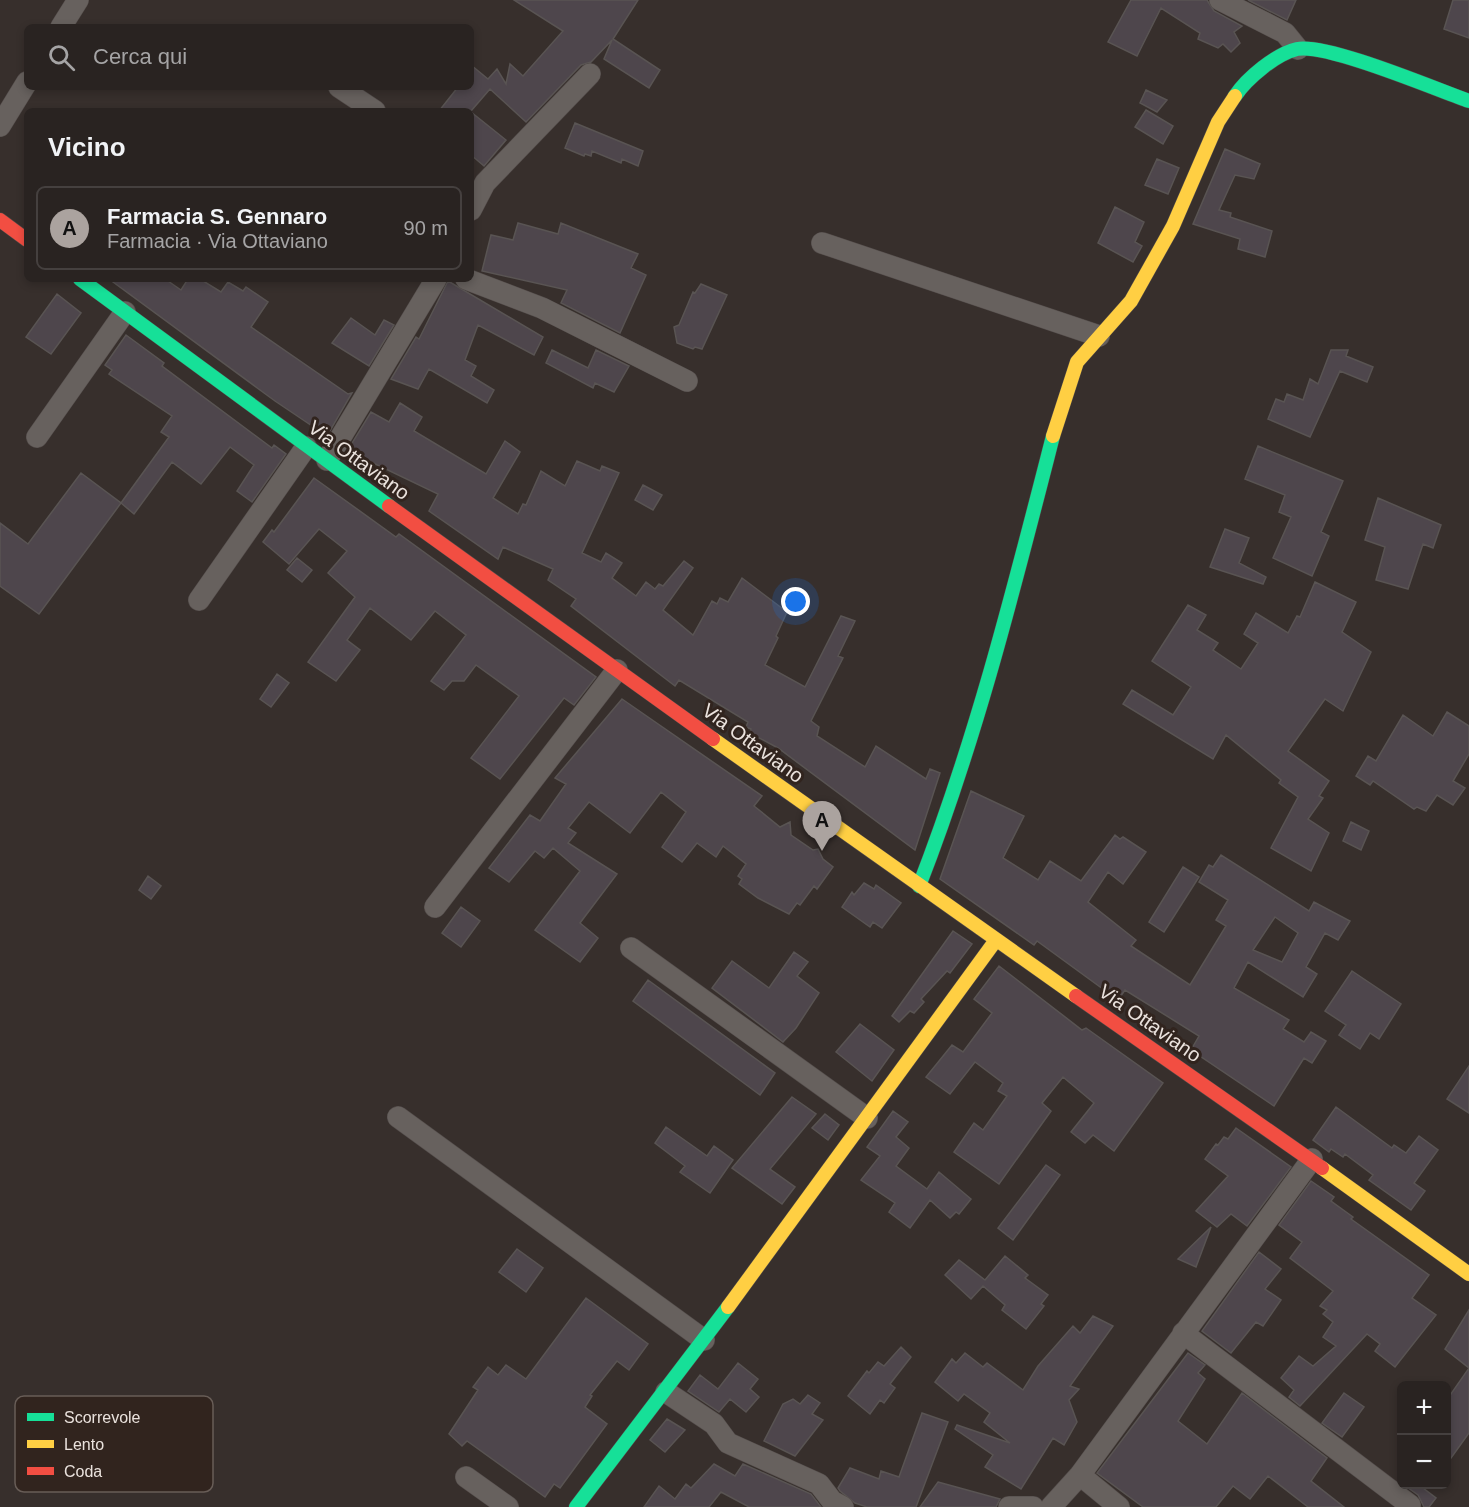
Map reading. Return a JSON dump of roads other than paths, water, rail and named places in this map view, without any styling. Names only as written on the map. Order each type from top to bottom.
[{"type":"street","points":[[63,24],[78,0]]},
{"type":"street","points":[[1220,0],[1285,33],[1299,48]]},
{"type":"street","points":[[919,886],[938,837],[1003,632],[1062,403],[1077,362],[1131,301],[1173,226],[1218,122],[1238,92],[1262,70],[1299,48],[1328,51],[1469,101]]},
{"type":"street","points":[[474,197],[478,179],[590,74]]},
{"type":"street","points":[[0,126],[24,87]]},
{"type":"street","points":[[344,90],[370,108]]},
{"type":"street","points":[[0,220],[24,238]]},
{"type":"street","points":[[822,243],[1099,336]]},
{"type":"street","name":"Via Ottaviano","points":[[84,282],[306,447],[617,670],[919,886],[1312,1159],[1469,1274]]},
{"type":"street","points":[[327,460],[434,282]]},
{"type":"street","points":[[474,282],[542,309],[687,381]]},
{"type":"street","points":[[37,437],[125,312]]},
{"type":"street","points":[[199,600],[306,447]]},
{"type":"street","points":[[435,907],[617,670]]},
{"type":"street","points":[[576,1507],[666,1392],[996,940]]},
{"type":"street","points":[[630,948],[867,1118]]},
{"type":"street","points":[[398,1117],[704,1340]]},
{"type":"street","points":[[1051,1507],[1080,1475],[1312,1159]]},
{"type":"street","points":[[1183,1333],[1410,1505]]},
{"type":"street","points":[[666,1392],[714,1424],[728,1443],[819,1484],[832,1501],[843,1507]]},
{"type":"street","points":[[1080,1475],[1119,1507]]},
{"type":"street","points":[[466,1477],[508,1507]]},
{"type":"street","points":[[1009,1507],[1033,1507]]},
{"type":"place","name":"Farmacia S. Gennaro","points":[[822,851]]}]
